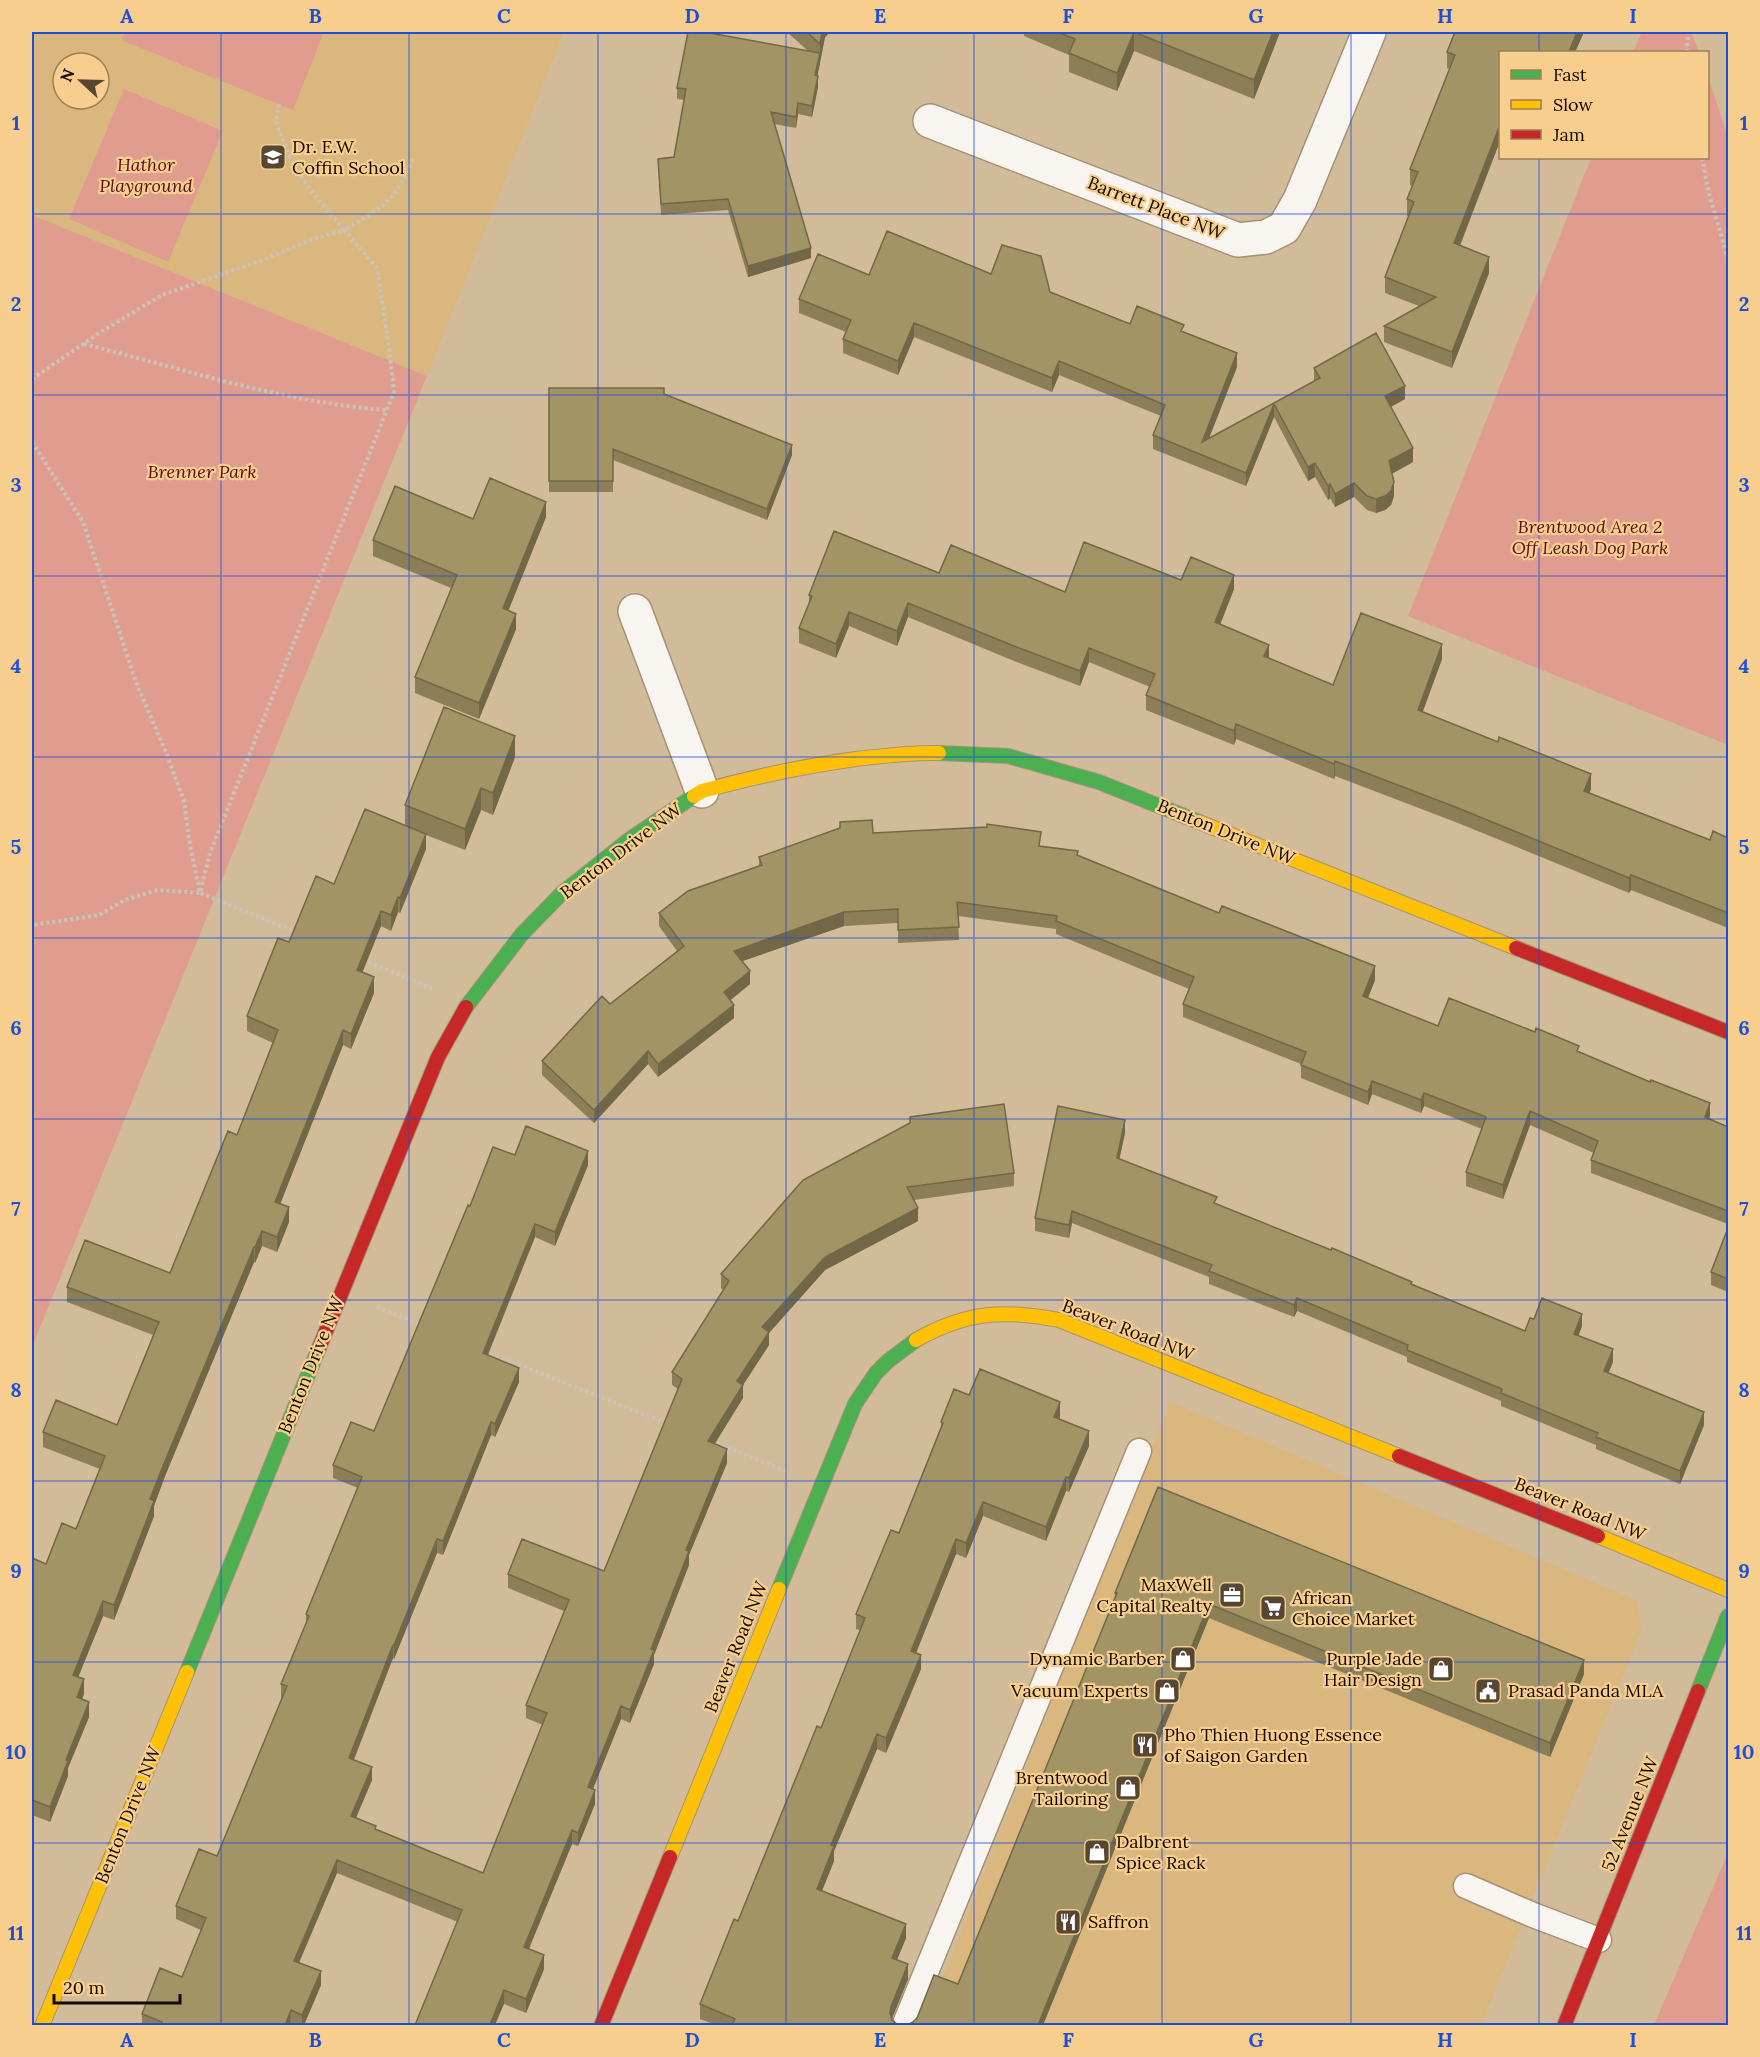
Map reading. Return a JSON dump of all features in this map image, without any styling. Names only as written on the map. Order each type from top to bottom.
[{"type":"street","name":"Barrett Place NW","points":[[930,121],[1238,240],[1266,237],[1284,228],[1300,200],[1369,32]]},
{"type":"street","points":[[635,610],[702,791]]},
{"type":"street","name":"Benton Drive NW","points":[[42,2025],[438,1057],[466,1007],[522,934],[562,893],[630,839],[702,791],[756,776],[821,764],[911,752],[1008,756],[1099,782],[1728,1032]]},
{"type":"street","name":"Beaver Road NW","points":[[601,2025],[855,1404],[876,1374],[897,1352],[934,1329],[959,1320],[998,1312],[1059,1320],[1728,1590]]},
{"type":"street","name":"52 Avenue NW","points":[[1564,2025],[1728,1616]]},
{"type":"lane","points":[[904,2025],[1139,1451]]},
{"type":"lane","points":[[1466,1886],[1533,1916],[1599,1940]]},
{"type":"path","points":[[1687,51],[1688,32]]},
{"type":"path","points":[[200,893],[210,853],[394,392],[377,268],[312,192],[291,161],[276,122],[279,104]]},
{"type":"path","points":[[32,379],[162,295],[263,261],[313,239],[344,230],[385,204],[398,192],[413,157]]},
{"type":"path","points":[[1702,159],[1709,194],[1728,259]]},
{"type":"path","points":[[83,344],[259,389],[344,407],[387,410]]},
{"type":"path","points":[[32,442],[83,522],[137,685],[184,801],[200,893]]},
{"type":"path","points":[[32,925],[99,915],[125,900],[158,890],[200,893],[297,932]]},
{"type":"path","points":[[361,959],[435,989],[466,1007]]},
{"type":"path","points":[[340,1293],[434,1330]]},
{"type":"path","points":[[476,1347],[669,1425]]},
{"type":"path","points":[[701,1438],[821,1486]]},
{"type":"shaded area","name":"Dr. E.W. Coffin School","points":[[32,32],[564,32],[427,376],[32,215]]},
{"type":"shaded area","points":[[1170,1402],[1636,1600],[1642,1629],[1481,2025],[924,2026]]},
{"type":"green space","points":[[125,32],[324,32],[293,110],[121,40]]},
{"type":"green space","points":[[1642,32],[1691,32],[1699,51],[1633,51]]},
{"type":"green space","name":"Brentwood Area 2 Off Leash Dog Park","points":[[1709,80],[1728,137],[1728,745],[1408,616],[1591,159],[1709,159]]},
{"type":"green space","name":"Hathor Playground","points":[[124,89],[223,131],[168,262],[69,219]]},
{"type":"green space","name":"Brenner Park","points":[[32,215],[427,376],[32,1347]]},
{"type":"green space","points":[[1728,1853],[1728,2025],[1654,2025]]},
{"type":"building","points":[[688,32],[704,32],[820,53],[812,106],[798,103],[796,117],[771,112],[811,248],[748,266],[728,199],[661,204],[658,159],[674,157],[686,89],[677,88]]},
{"type":"building","points":[[807,32],[822,32],[820,44]]},
{"type":"building","points":[[1057,32],[1134,32],[1117,73],[1069,53],[1075,39]]},
{"type":"building","points":[[1134,32],[1273,32],[1254,80]]},
{"type":"building","points":[[1455,32],[1577,32],[1569,51],[1499,51],[1499,128],[1454,243],[1489,257],[1452,352],[1384,326],[1436,297],[1385,277],[1414,202],[1407,199],[1418,172],[1410,169],[1455,55],[1447,52]]},
{"type":"building","points":[[887,231],[991,274],[1002,245],[1041,256],[1050,292],[1130,324],[1137,306],[1184,325],[1181,331],[1237,353],[1202,442],[1320,378],[1314,368],[1376,333],[1405,386],[1385,396],[1413,448],[1389,461],[1394,482],[1391,491],[1385,496],[1376,499],[1367,496],[1354,483],[1335,494],[1315,463],[1308,467],[1274,404],[1246,473],[1153,435],[1165,405],[1059,361],[1052,378],[914,323],[898,361],[843,339],[851,320],[799,299],[818,254],[869,275]]},
{"type":"building","points":[[549,388],[664,388],[664,394],[792,445],[767,509],[613,449],[613,481],[549,481]]},
{"type":"building","points":[[490,478],[546,502],[503,608],[516,614],[479,703],[415,677],[457,575],[373,540],[395,486],[473,519]]},
{"type":"building","points":[[834,531],[939,573],[951,545],[1065,592],[1084,542],[1181,580],[1191,557],[1234,575],[1215,622],[1269,645],[1264,656],[1333,685],[1361,613],[1442,644],[1418,710],[1498,742],[1499,737],[1591,774],[1584,791],[1710,840],[1713,831],[1728,838],[1728,913],[1631,875],[1629,878],[1458,808],[1335,761],[1334,764],[1236,724],[1234,731],[1146,695],[1155,674],[1089,648],[1080,671],[908,603],[897,631],[849,612],[836,644],[799,628]]},
{"type":"building","points":[[444,707],[515,736],[493,793],[481,788],[465,829],[405,805]]},
{"type":"building","points":[[365,809],[426,834],[400,898],[398,897],[391,915],[381,911],[357,970],[374,977],[351,1034],[343,1030],[275,1202],[289,1207],[277,1237],[262,1231],[254,1247],[150,1499],[154,1501],[114,1605],[103,1601],[73,1675],[84,1679],[77,1697],[89,1702],[50,1807],[32,1800],[32,1558],[46,1564],[62,1523],[76,1529],[105,1456],[43,1432],[56,1400],[117,1425],[159,1322],[67,1287],[85,1240],[170,1273],[228,1131],[237,1135],[278,1030],[247,1016],[278,938],[289,942],[316,876],[334,884]]},
{"type":"building","points":[[872,820],[873,833],[987,827],[987,824],[1041,832],[1039,846],[1078,851],[1077,855],[1219,913],[1222,906],[1375,966],[1363,996],[1438,1026],[1449,998],[1535,1032],[1536,1028],[1579,1046],[1577,1051],[1650,1082],[1651,1080],[1710,1103],[1705,1117],[1728,1127],[1728,1211],[1591,1160],[1598,1141],[1530,1111],[1503,1185],[1466,1172],[1486,1117],[1424,1093],[1421,1100],[1372,1081],[1368,1092],[1301,1065],[1306,1052],[1183,1004],[1194,977],[1056,921],[1057,916],[957,902],[959,927],[898,930],[898,909],[844,912],[734,951],[750,971],[724,992],[734,1005],[658,1064],[648,1051],[594,1110],[542,1061],[602,996],[610,1004],[684,946],[659,913],[688,891],[762,865],[759,857],[840,828],[840,822]]},
{"type":"building","points":[[1004,1104],[1014,1173],[907,1187],[918,1208],[825,1257],[762,1327],[769,1332],[737,1381],[743,1385],[708,1441],[727,1449],[686,1550],[689,1551],[651,1649],[654,1650],[630,1710],[621,1706],[588,1787],[595,1790],[578,1833],[572,1830],[524,1947],[544,1955],[526,1999],[504,1990],[490,2025],[415,2025],[462,1910],[337,1860],[294,1961],[321,1971],[302,2015],[291,2010],[285,2025],[161,2025],[162,2022],[142,2014],[160,1968],[182,1977],[206,1918],[176,1906],[199,1849],[217,1856],[287,1686],[281,1684],[309,1616],[306,1614],[362,1477],[333,1465],[351,1422],[374,1431],[493,1147],[515,1155],[526,1126],[588,1151],[555,1232],[535,1224],[483,1353],[519,1368],[495,1424],[491,1422],[443,1541],[437,1539],[349,1758],[372,1767],[351,1816],[376,1826],[375,1829],[483,1873],[547,1713],[526,1705],[569,1600],[508,1574],[522,1539],[604,1571],[682,1379],[672,1372],[729,1281],[721,1274],[803,1180],[910,1123],[910,1117]]},
{"type":"building","points":[[1058,1106],[1125,1120],[1117,1158],[1217,1197],[1214,1203],[1331,1250],[1332,1248],[1412,1282],[1411,1284],[1525,1331],[1530,1318],[1534,1319],[1542,1298],[1582,1314],[1574,1334],[1613,1349],[1604,1371],[1704,1412],[1680,1471],[1596,1437],[1598,1433],[1501,1393],[1502,1389],[1407,1350],[1408,1345],[1297,1298],[1294,1305],[1209,1271],[1212,1265],[1072,1211],[1069,1225],[1035,1218]]},
{"type":"building","points":[[1728,1228],[1728,1279],[1711,1272]]},
{"type":"building","points":[[980,1369],[1060,1402],[1054,1417],[1089,1431],[1069,1478],[1066,1477],[1046,1527],[983,1502],[966,1543],[956,1539],[911,1651],[921,1655],[886,1738],[877,1734],[831,1845],[834,1846],[817,1889],[906,1924],[892,1958],[908,1964],[890,2013],[892,2020],[898,2025],[732,2025],[735,2019],[700,2004],[734,1919],[738,1921],[817,1726],[821,1728],[865,1618],[856,1614],[891,1530],[899,1533],[943,1423],[941,1422],[954,1389],[969,1395]]},
{"type":"building","points":[[1158,1487],[1584,1660],[1550,1743],[1209,1604],[1038,2025],[907,2025],[917,2018],[934,1975],[958,1984]]},
{"type":"traffic: fast","points":[[939,753],[1008,756],[1099,782],[1199,822]]},
{"type":"traffic: fast","points":[[466,1007],[522,934],[562,893],[630,839],[694,796]]},
{"type":"traffic: fast","points":[[779,1589],[855,1404],[876,1373],[916,1340]]},
{"type":"traffic: fast","points":[[187,1672],[319,1348]]},
{"type":"traffic: fast","points":[[1698,1691],[1728,1616]]},
{"type":"traffic: slow","points":[[694,796],[702,791],[721,786],[817,765],[897,754],[939,753]]},
{"type":"traffic: slow","points":[[1199,822],[1516,948]]},
{"type":"traffic: slow","points":[[916,1340],[951,1324],[985,1315],[1020,1315],[1059,1320],[1399,1456]]},
{"type":"traffic: slow","points":[[1598,1536],[1728,1590]]},
{"type":"traffic: slow","points":[[670,1857],[779,1589]]},
{"type":"traffic: slow","points":[[42,2026],[187,1672]]},
{"type":"traffic: jam","points":[[1516,948],[1728,1032]]},
{"type":"traffic: jam","points":[[319,1348],[438,1057],[466,1007]]},
{"type":"traffic: jam","points":[[1399,1456],[1598,1536]]},
{"type":"traffic: jam","points":[[1564,2026],[1698,1691]]},
{"type":"traffic: jam","points":[[601,2026],[670,1857]]},
{"type":"place","name":"Dr. E.W. Coffin School","points":[[273,157]]},
{"type":"place","name":"MaxWell Capital Realty","points":[[1232,1595]]},
{"type":"place","name":"African Choice Market","points":[[1273,1608]]},
{"type":"place","name":"Dynamic Barber","points":[[1183,1659]]},
{"type":"place","name":"Purple Jade Hair Design","points":[[1441,1669]]},
{"type":"place","name":"Vacuum Experts","points":[[1167,1691]]},
{"type":"place","name":"Prasad Panda MLA","points":[[1488,1691]]},
{"type":"place","name":"Pho Thien Huong Essence of Saigon Garden","points":[[1145,1745]]},
{"type":"place","name":"Brentwood Tailoring","points":[[1128,1788]]},
{"type":"place","name":"Dalbrent Spice Rack","points":[[1097,1852]]},
{"type":"place","name":"Saffron","points":[[1068,1922]]}]
